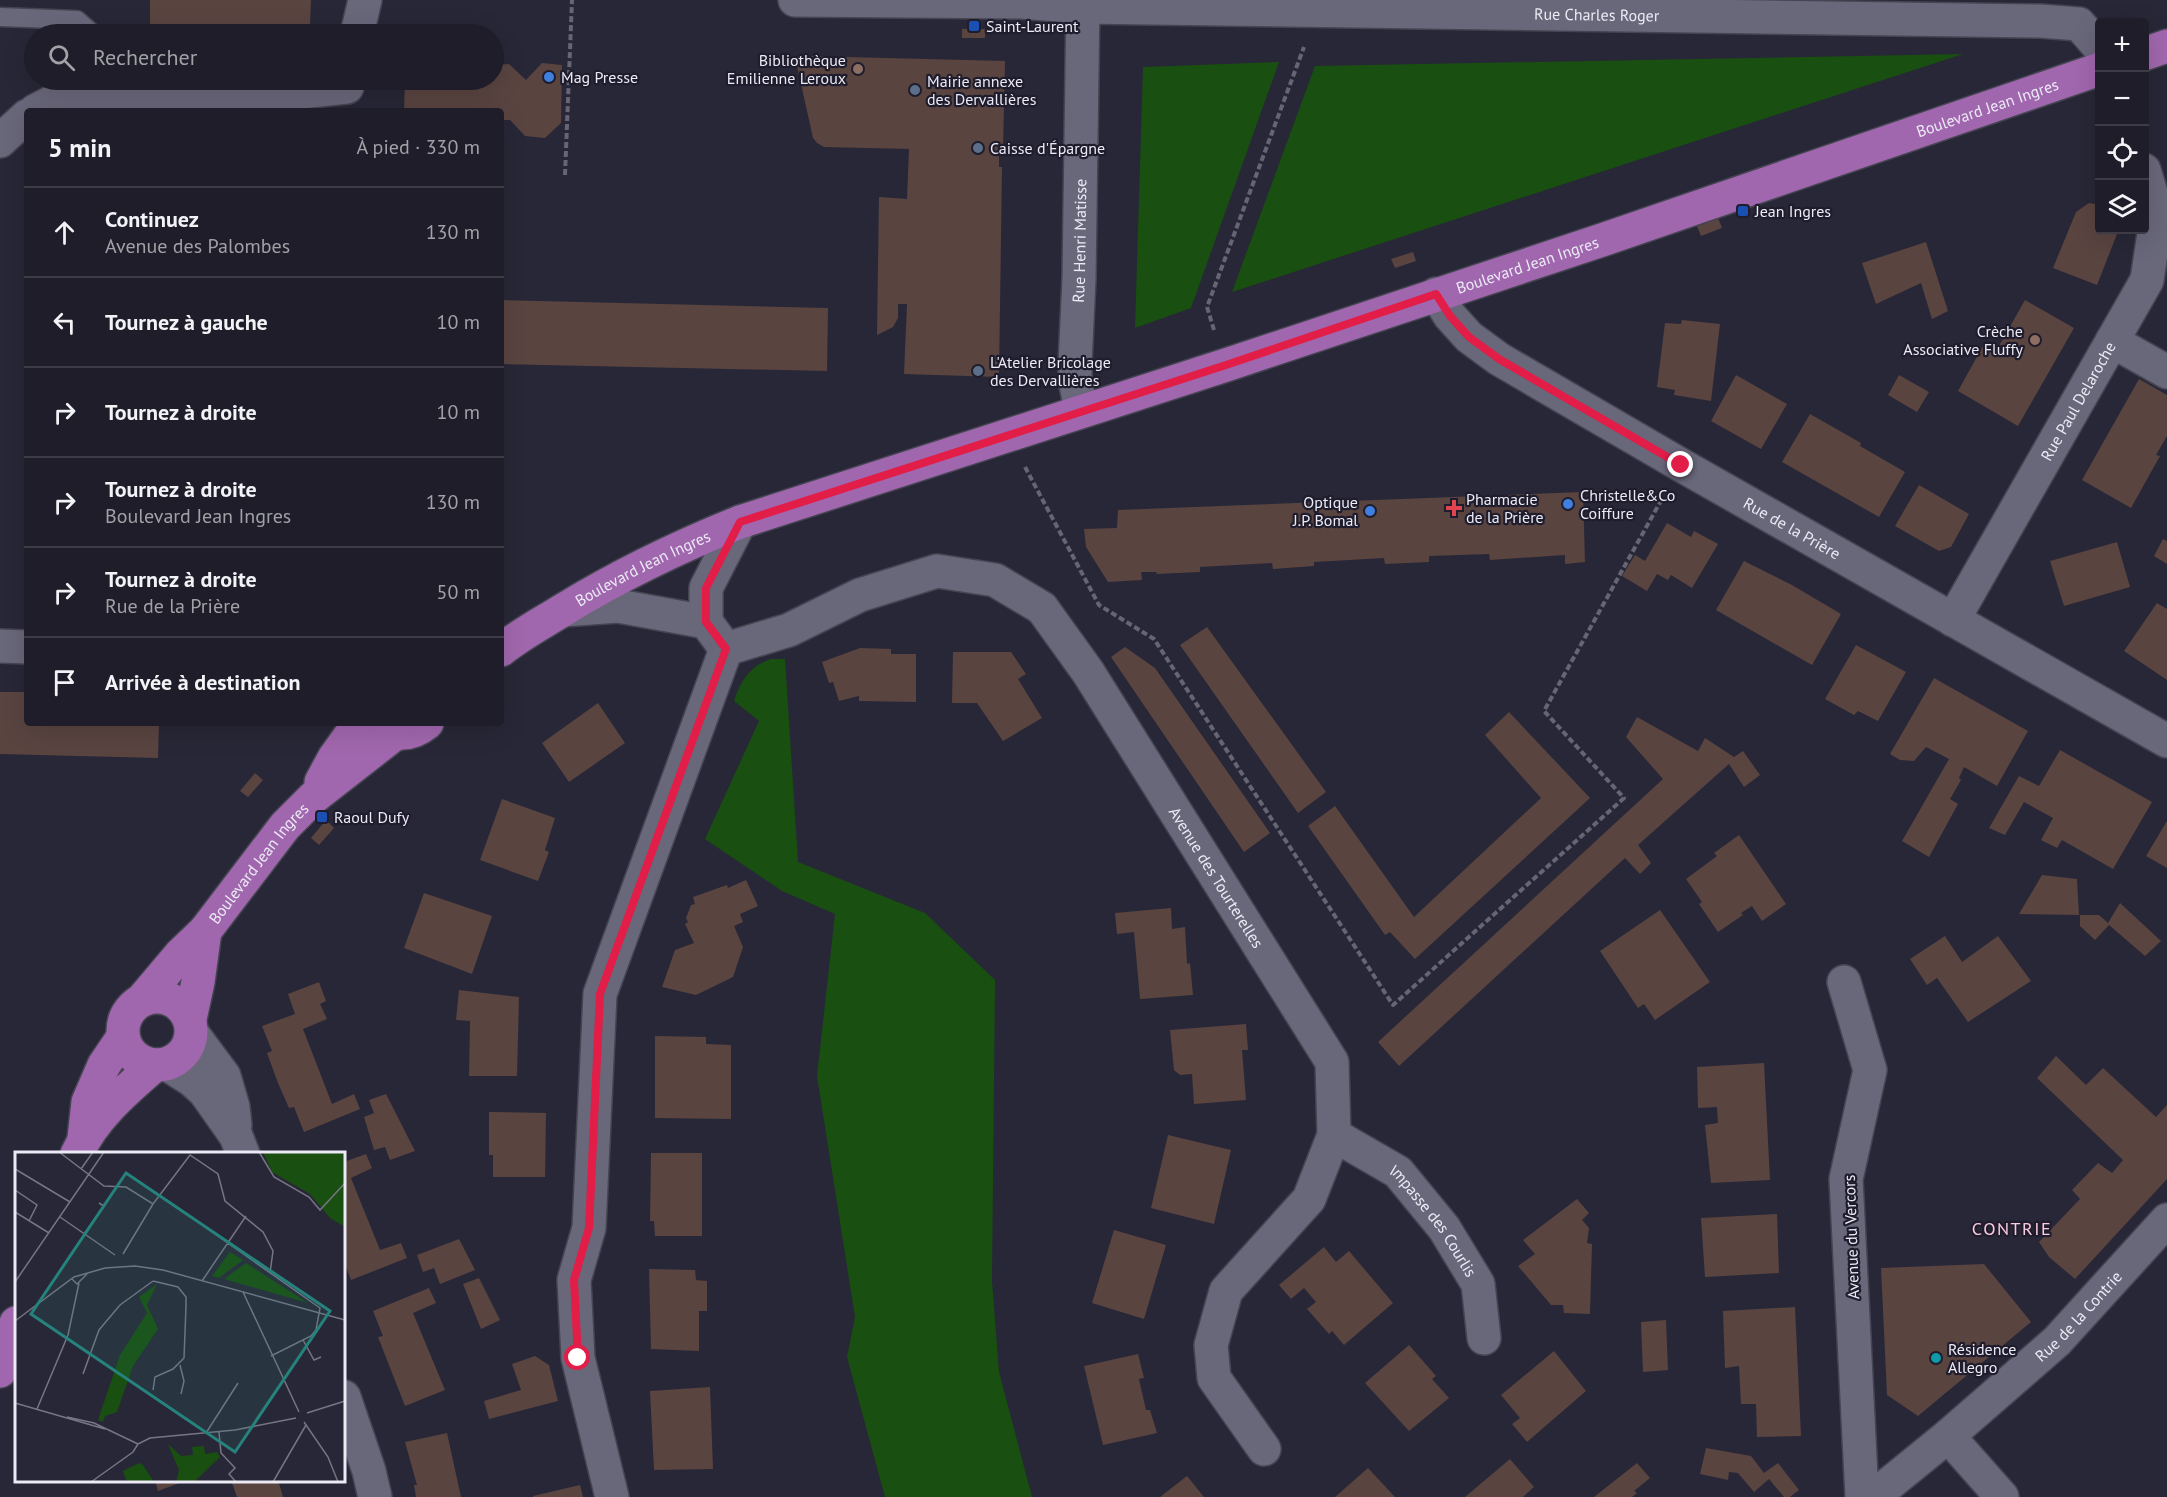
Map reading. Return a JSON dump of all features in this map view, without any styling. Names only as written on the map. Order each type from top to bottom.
[{"type":"main road","points":[[2149,53],[2167,46]]},
{"type":"main road","name":"Boulevard Jean Ingres","points":[[508,642],[643,564],[740,522],[1226,365],[1602,240],[2095,71]]},
{"type":"main road","name":"Boulevard Jean Ingres","points":[[314,797],[334,758],[357,726]]},
{"type":"main road","points":[[387,728],[414,732],[423,726]]},
{"type":"main road","name":"Boulevard Jean Ingres","points":[[142,1000],[180,955],[206,930],[285,826],[387,728]]},
{"type":"main road","name":"Boulevard Jean Ingres","points":[[191,1026],[206,930]]},
{"type":"main road","points":[[81,1146],[130,1086],[184,1053],[191,1040],[191,1026],[183,1007],[170,999],[156,996],[142,1000],[126,1015],[123,1036],[128,1049],[137,1059],[161,1065]]},
{"type":"main road","points":[[81,1146],[88,1102],[104,1065],[123,1036]]},
{"type":"main road","points":[[0,1371],[15,1326]]},
{"type":"street","points":[[359,24],[364,0]]},
{"type":"street","name":"Rue Charles Roger","points":[[795,0],[1083,3],[1318,11],[1539,7],[2040,21],[2079,24],[2095,42]]},
{"type":"street","name":"Rue Henri Matisse","points":[[1081,410],[1074,364],[1079,279],[1083,3]]},
{"type":"street","points":[[41,108],[60,98],[90,90]]},
{"type":"street","points":[[133,90],[255,97],[353,93]]},
{"type":"street","points":[[0,141],[24,119]]},
{"type":"street","name":"Rue Paul Delaroche","points":[[1953,620],[2147,280],[2157,213],[2148,180]]},
{"type":"street","name":"Rue de la Prière","points":[[1436,294],[1450,316],[1469,337],[1499,359],[2167,741]]},
{"type":"street","points":[[2112,341],[2167,372]]},
{"type":"street","points":[[612,1497],[578,1358],[574,1280],[589,1228],[600,994],[726,649],[706,622],[706,588],[740,522]]},
{"type":"street","name":"Avenue des Tourterelles","points":[[726,649],[789,630],[860,595],[937,571],[995,580],[1042,608],[1088,672],[1332,1062],[1335,1135],[1309,1199],[1226,1291],[1211,1345],[1214,1378],[1264,1449]]},
{"type":"street","points":[[563,610],[618,606],[706,622]]},
{"type":"street","points":[[0,646],[24,647]]},
{"type":"street","name":"Avenue du Vercors","points":[[1845,982],[1870,1070],[1846,1179],[1862,1497]]},
{"type":"street","points":[[191,1026],[224,1076],[240,1145]]},
{"type":"street","points":[[161,1065],[192,1080],[205,1092],[240,1145]]},
{"type":"street","name":"Impasse des Courlis","points":[[1335,1135],[1398,1173],[1444,1228],[1478,1284],[1484,1338]]},
{"type":"street","name":"Rue de la Contrie","points":[[1873,1497],[1948,1436],[2056,1341],[2167,1220]]},
{"type":"street","points":[[345,1400],[369,1471],[375,1497]]},
{"type":"street","points":[[1948,1436],[2002,1497]]},
{"type":"lane","points":[[0,17],[77,20],[82,24]]},
{"type":"path","points":[[565,175],[572,0]]},
{"type":"path","points":[[1226,365],[1207,307],[1318,11]]},
{"type":"path","points":[[1008,435],[1099,605],[1154,639],[1393,1005],[1624,798],[1544,711],[1681,465]]},
{"type":"green space","points":[[1963,54],[1232,292],[1315,66]]},
{"type":"green space","points":[[1279,62],[1191,308],[1135,328],[1143,67]]},
{"type":"green space","points":[[771,659],[785,659],[798,862],[925,913],[995,980],[992,1281],[999,1372],[1032,1497],[885,1497],[847,1357],[855,1317],[817,1076],[835,914],[782,891],[705,839],[759,721],[734,701],[747,675],[757,666]]},
{"type":"building","points":[[150,0],[311,0],[310,24],[150,24]]},
{"type":"building","points":[[962,29],[985,29],[985,38],[962,38]]},
{"type":"building","points":[[807,56],[1005,61],[1003,150],[999,150],[999,167],[1002,167],[999,377],[904,374],[907,304],[898,304],[898,318],[893,327],[877,335],[879,197],[907,199],[909,149],[824,147],[817,143],[813,138],[797,66]]},
{"type":"building","points":[[542,63],[562,65],[561,123],[545,138],[525,136],[510,120],[504,120],[504,108],[404,108],[405,90],[504,90],[504,64],[509,64],[526,80]]},
{"type":"building","points":[[2089,203],[2095,204],[2095,234],[2117,234],[2097,285],[2053,268],[2076,212]]},
{"type":"building","points":[[1718,218],[1722,228],[1701,236],[1697,226]]},
{"type":"building","points":[[1926,242],[1948,311],[1932,319],[1921,283],[1876,304],[1862,263]]},
{"type":"building","points":[[1413,252],[1416,261],[1395,268],[1391,259]]},
{"type":"building","points":[[504,300],[828,308],[827,371],[504,364]]},
{"type":"building","points":[[2025,300],[2074,328],[2018,426],[1958,391],[1984,344],[1996,351]]},
{"type":"building","points":[[1682,320],[1720,324],[1711,401],[1674,395],[1675,390],[1657,387],[1665,323],[1681,324]]},
{"type":"building","points":[[1736,375],[1787,404],[1761,449],[1711,421]]},
{"type":"building","points":[[1899,375],[1929,392],[1917,412],[1888,395]]},
{"type":"building","points":[[2139,379],[2167,395],[2167,436],[2156,455],[2160,456],[2131,508],[2082,480]]},
{"type":"building","points":[[1810,414],[1861,443],[1860,446],[1905,472],[1879,517],[1782,462]]},
{"type":"building","points":[[1919,485],[1969,514],[1951,547],[1939,551],[1895,526]]},
{"type":"building","points":[[1583,492],[1585,562],[1565,564],[1565,555],[1490,560],[1489,554],[1429,556],[1429,562],[1385,564],[1384,558],[1314,562],[1314,566],[1273,569],[1272,563],[1200,567],[1200,572],[1157,574],[1156,572],[1141,572],[1142,580],[1108,582],[1086,547],[1084,529],[1117,528],[1118,510]]},
{"type":"building","points":[[1667,523],[1691,537],[1694,531],[1718,544],[1692,588],[1671,575],[1668,580],[1657,574],[1647,591],[1622,576],[1635,555],[1645,561]]},
{"type":"building","points":[[2163,539],[2167,541],[2167,564],[2154,556]]},
{"type":"building","points":[[2117,542],[2130,587],[2064,606],[2050,561]]},
{"type":"building","points":[[1744,561],[1792,585],[1841,614],[1812,665],[1716,610]]},
{"type":"building","points":[[2157,603],[2167,609],[2167,680],[2124,651]]},
{"type":"building","points":[[1207,627],[1326,792],[1298,813],[1180,645]]},
{"type":"building","points":[[1856,645],[1906,672],[1878,721],[1858,711],[1854,715],[1825,699]]},
{"type":"building","points":[[1125,647],[1155,668],[1270,833],[1244,852],[1111,657]]},
{"type":"building","points":[[860,648],[891,649],[891,654],[916,654],[916,702],[859,701],[859,696],[839,701],[833,682],[829,683],[822,662]]},
{"type":"building","points":[[953,652],[1011,652],[1026,674],[1018,679],[1042,718],[1003,741],[977,703],[952,703]]},
{"type":"building","points":[[1934,678],[2028,731],[1997,786],[1964,767],[1959,778],[1961,780],[1950,799],[1958,804],[1929,857],[1902,841],[1949,759],[1926,747],[1914,761],[1900,760],[1890,754]]},
{"type":"building","points":[[0,692],[24,692],[24,726],[159,726],[158,758],[0,754]]},
{"type":"building","points":[[598,703],[625,743],[569,782],[542,743]]},
{"type":"building","points":[[1509,712],[1590,798],[1415,959],[1390,932],[1385,935],[1308,826],[1335,806],[1414,917],[1541,798],[1485,735]]},
{"type":"building","points":[[1637,717],[1698,751],[1705,738],[1734,757],[1743,751],[1760,775],[1744,787],[1729,764],[1638,845],[1651,863],[1640,874],[1625,858],[1399,1066],[1378,1042],[1663,779],[1626,737]]},
{"type":"building","points":[[2060,750],[2152,802],[2113,869],[2062,840],[2057,848],[2041,840],[2053,818],[2024,802],[2005,835],[1989,828],[2019,776],[2039,786]]},
{"type":"building","points":[[255,773],[263,780],[248,797],[240,791]]},
{"type":"building","points":[[502,799],[555,818],[545,850],[549,852],[538,881],[480,860]]},
{"type":"building","points":[[326,820],[334,828],[319,845],[311,838]]},
{"type":"building","points":[[2167,821],[2167,868],[2146,856]]},
{"type":"building","points":[[1739,835],[1786,904],[1762,921],[1752,906],[1718,932],[1699,904],[1702,902],[1686,879],[1717,856],[1714,853]]},
{"type":"building","points":[[2042,875],[2077,879],[2079,915],[2019,914]]},
{"type":"building","points":[[746,880],[758,906],[740,914],[743,922],[734,926],[743,947],[733,977],[696,995],[662,987],[675,950],[694,943],[685,924],[688,922],[686,918],[691,905],[695,904],[693,897],[727,885],[728,888]]},
{"type":"building","points":[[424,893],[492,916],[472,974],[404,948]]},
{"type":"building","points":[[2120,903],[2161,941],[2145,956],[2109,925],[2095,940],[2080,926],[2080,915],[2099,915],[2108,923]]},
{"type":"building","points":[[1171,908],[1172,929],[1185,927],[1187,964],[1190,963],[1193,995],[1140,999],[1134,932],[1117,934],[1115,913]]},
{"type":"building","points":[[1660,910],[1710,982],[1655,1020],[1644,1004],[1638,1008],[1600,951]]},
{"type":"building","points":[[1945,936],[1962,962],[1998,936],[2031,981],[1968,1022],[1937,978],[1927,985],[1910,959]]},
{"type":"building","points":[[319,982],[326,1001],[320,1004],[327,1019],[303,1029],[332,1104],[354,1094],[360,1109],[304,1132],[294,1107],[289,1108],[278,1083],[267,1053],[272,1051],[262,1026],[295,1014],[288,994]]},
{"type":"building","points":[[459,990],[519,997],[517,1076],[469,1076],[470,1021],[456,1020]]},
{"type":"building","points":[[1246,1024],[1248,1050],[1242,1050],[1246,1100],[1194,1104],[1192,1074],[1180,1075],[1174,1070],[1170,1030]]},
{"type":"building","points":[[655,1036],[706,1037],[706,1044],[731,1045],[731,1119],[655,1118]]},
{"type":"building","points":[[2056,1056],[2086,1085],[2103,1068],[2156,1117],[2167,1105],[2167,1179],[2075,1279],[2049,1257],[2039,1242],[2080,1199],[2072,1190],[2098,1163],[2112,1173],[2123,1160],[2037,1078]]},
{"type":"building","points":[[1764,1063],[1770,1180],[1711,1183],[1705,1125],[1718,1123],[1717,1107],[1698,1108],[1697,1067]]},
{"type":"building","points":[[386,1094],[415,1151],[390,1160],[385,1147],[374,1150],[364,1117],[374,1113],[369,1100]]},
{"type":"building","points":[[489,1112],[546,1113],[545,1177],[493,1177],[493,1155],[489,1155]]},
{"type":"building","points":[[1168,1135],[1231,1150],[1214,1224],[1151,1208]]},
{"type":"building","points":[[651,1153],[702,1153],[702,1236],[655,1236],[654,1221],[650,1221]]},
{"type":"building","points":[[366,1154],[372,1168],[351,1178],[380,1250],[401,1243],[407,1258],[351,1280],[345,1265],[345,1162]]},
{"type":"building","points":[[1577,1199],[1589,1213],[1582,1220],[1589,1228],[1587,1243],[1592,1244],[1590,1314],[1564,1313],[1563,1305],[1551,1305],[1518,1266],[1535,1254],[1523,1240]]},
{"type":"building","points":[[1777,1214],[1779,1273],[1705,1277],[1701,1218]]},
{"type":"building","points":[[1114,1230],[1166,1245],[1144,1319],[1092,1303]]},
{"type":"building","points":[[459,1239],[475,1270],[440,1284],[434,1268],[423,1272],[417,1255]]},
{"type":"building","points":[[1324,1247],[1336,1262],[1349,1251],[1393,1303],[1344,1345],[1332,1331],[1329,1334],[1307,1309],[1316,1302],[1304,1288],[1291,1299],[1279,1285]]},
{"type":"building","name":"Résidence Allegro","points":[[1984,1264],[2031,1322],[1918,1416],[1887,1395],[1881,1268]]},
{"type":"building","points":[[649,1269],[695,1270],[696,1280],[707,1281],[707,1311],[699,1311],[699,1351],[651,1349]]},
{"type":"building","points":[[479,1278],[500,1320],[481,1329],[463,1284]]},
{"type":"building","points":[[429,1288],[436,1303],[413,1313],[445,1390],[405,1406],[378,1337],[383,1336],[373,1311]]},
{"type":"building","points":[[1795,1307],[1801,1436],[1757,1437],[1756,1404],[1741,1404],[1739,1366],[1725,1368],[1723,1311]]},
{"type":"building","points":[[1666,1320],[1668,1370],[1643,1372],[1641,1322]]},
{"type":"building","points":[[1409,1345],[1436,1376],[1432,1379],[1449,1398],[1409,1431],[1365,1383]]},
{"type":"building","points":[[1554,1351],[1586,1391],[1527,1442],[1512,1424],[1520,1418],[1501,1395]]},
{"type":"building","points":[[1138,1354],[1144,1378],[1139,1379],[1146,1410],[1150,1410],[1157,1433],[1103,1445],[1084,1366]]},
{"type":"building","points":[[535,1356],[549,1365],[558,1401],[489,1419],[484,1401],[521,1390],[512,1364]]},
{"type":"building","points":[[710,1387],[713,1469],[654,1470],[650,1391]]},
{"type":"building","points":[[447,1433],[461,1497],[416,1497],[414,1485],[417,1485],[405,1442]]},
{"type":"building","points":[[1706,1448],[1751,1456],[1764,1473],[1778,1463],[1799,1490],[1790,1497],[1784,1497],[1769,1479],[1754,1492],[1738,1473],[1729,1472],[1728,1480],[1700,1474]]},
{"type":"building","points":[[1510,1459],[1534,1487],[1523,1497],[1465,1497]]},
{"type":"building","points":[[1637,1463],[1650,1478],[1634,1491],[1637,1493],[1632,1497],[1594,1497]]},
{"type":"building","points":[[1368,1468],[1395,1497],[1335,1497]]},
{"type":"building","points":[[1187,1476],[1204,1497],[1160,1497]]},
{"type":"building","points":[[156,1482],[182,1482],[158,1491]]},
{"type":"building","points":[[232,1482],[279,1482],[283,1497],[237,1497]]},
{"type":"building","points":[[580,1485],[583,1497],[533,1497],[533,1496]]},
{"type":"place","name":"Saint-Laurent","points":[[974,26]]},
{"type":"place","name":"Bibliothèque Emilienne Leroux","points":[[858,69]]},
{"type":"place","name":"Mag Presse","points":[[549,77]]},
{"type":"place","name":"Mairie annexe des Dervallières","points":[[915,90]]},
{"type":"place","name":"Caisse d'Épargne","points":[[978,148]]},
{"type":"place","name":"Jean Ingres","points":[[1743,211]]},
{"type":"place","name":"Crèche Associative Fluffy","points":[[2035,340]]},
{"type":"place","name":"L'Atelier Bricolage des Dervallières","points":[[978,371]]},
{"type":"place","name":"Christelle&Co Coiffure","points":[[1568,504]]},
{"type":"place","name":"Pharmacie de la Prière","points":[[1454,508]]},
{"type":"place","name":"Optique J.P. Bomal","points":[[1370,511]]},
{"type":"place","name":"Raoul Dufy","points":[[322,817]]},
{"type":"place","name":"Résidence Allegro","points":[[1936,1358]]},
{"type":"district","name":"CONTRIE","points":[[2012,1228]]},
{"type":"route","points":[[578,1358],[574,1280],[589,1228],[600,994],[726,649],[706,622],[706,588],[740,522],[1226,365],[1436,294],[1450,316],[1469,337],[1499,359],[1681,465]]}]
